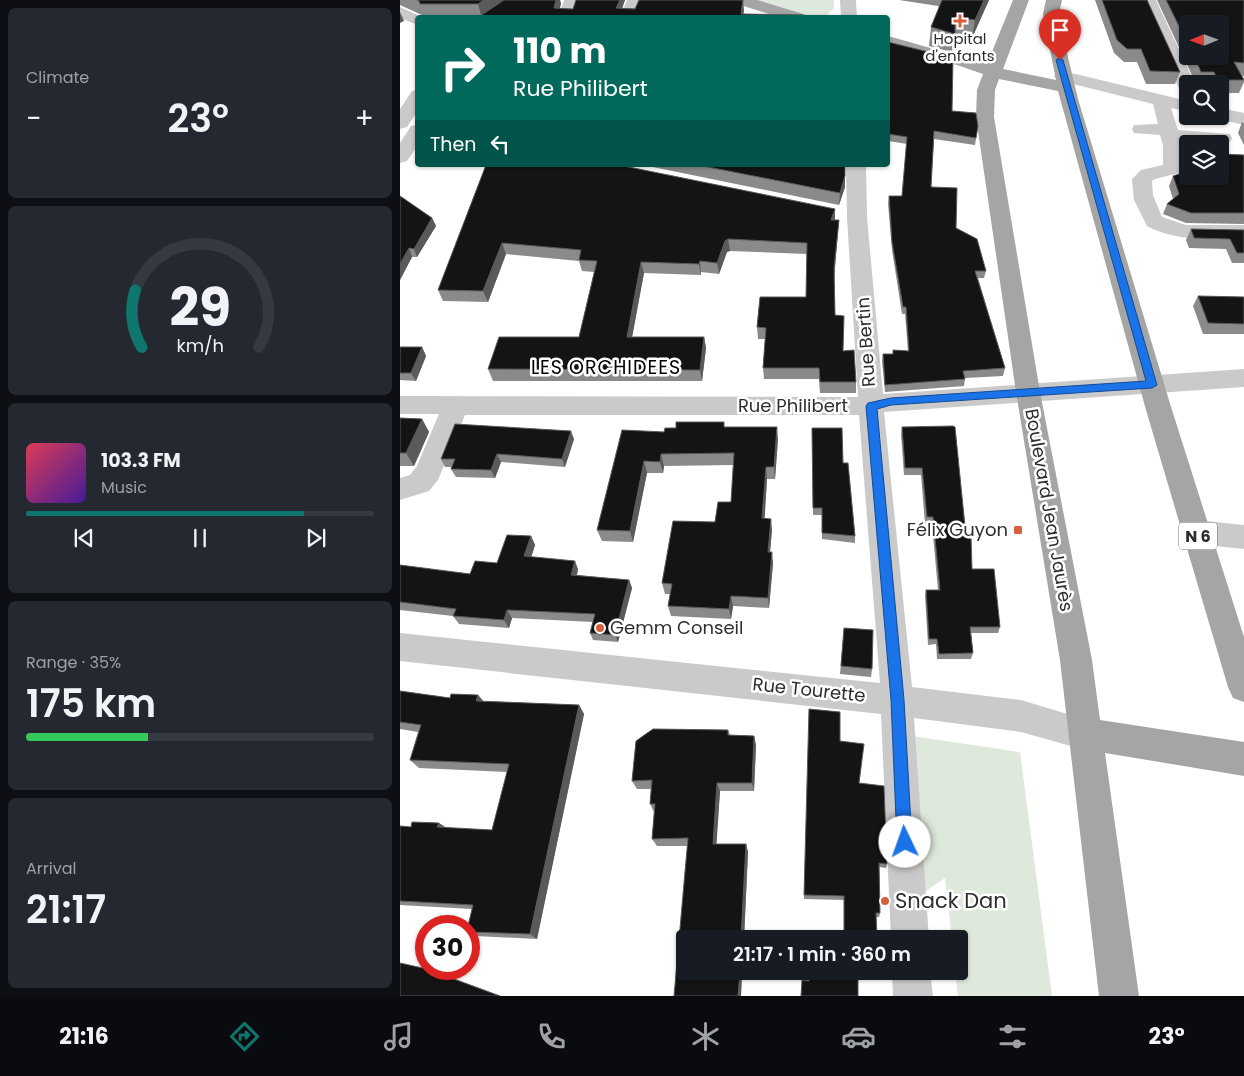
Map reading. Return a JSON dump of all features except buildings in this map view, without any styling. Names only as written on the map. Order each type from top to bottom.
[{"type":"main road","points":[[740,0],[791,15]]},
{"type":"main road","name":"Boulevard Jean Jaurès","points":[[1021,0],[986,90],[986,117],[1028,392],[1076,660],[1119,996]]},
{"type":"main road","name":"N 6","points":[[1054,0],[1052,14],[1065,82],[1152,385],[1244,687]]},
{"type":"main road","points":[[890,43],[963,61],[1065,82]]},
{"type":"main road","name":"Rue Tourette","points":[[1085,734],[1244,759]]},
{"type":"street","points":[[567,15],[572,0]]},
{"type":"street","points":[[629,15],[635,0]]},
{"type":"street","points":[[848,0],[849,15]]},
{"type":"street","points":[[1148,0],[1182,75]]},
{"type":"street","points":[[400,12],[415,19]]},
{"type":"street","points":[[1065,82],[1188,108],[1161,105],[1065,82]]},
{"type":"street","points":[[415,100],[400,123],[415,127]]},
{"type":"street","points":[[1161,105],[1174,150],[1174,163],[1172,169],[1148,174],[1142,178],[1141,184],[1154,221],[1171,228],[1187,231],[1244,232]]},
{"type":"street","points":[[1229,116],[1244,119]]},
{"type":"street","points":[[1142,129],[1196,135]]},
{"type":"street","points":[[400,157],[415,133]]},
{"type":"street","name":"Rue Bertin","points":[[856,167],[847,215],[871,406],[897,700],[910,930]]},
{"type":"street","name":"Rue Philibert","points":[[400,405],[871,406],[891,401],[1244,378]]},
{"type":"street","points":[[400,489],[419,483],[428,472],[456,405]]},
{"type":"street","points":[[1196,532],[1244,537]]},
{"type":"street","name":"Rue Tourette","points":[[400,647],[897,700],[1021,716],[1085,734]]},
{"type":"street","points":[[912,980],[913,996]]},
{"type":"green space","points":[[755,0],[834,0],[834,8],[827,15],[808,15]]},
{"type":"green space","points":[[912,736],[1020,752],[1052,996],[958,996],[956,980],[968,980],[968,930],[951,930],[945,878],[920,895]]},
{"type":"place","name":"Hopital d'enfants","points":[[960,21]]},
{"type":"place","name":"Félix Guyon","points":[[1018,530]]},
{"type":"place","name":"Gemm Conseil","points":[[600,628]]},
{"type":"place","name":"Snack Dan","points":[[885,901]]},
{"type":"district","name":"LES ORCHIDEES","points":[[606,367]]},
{"type":"route","points":[[905,842],[897,700],[871,406],[891,401],[1152,385],[1069,99],[1060,60]]}]
